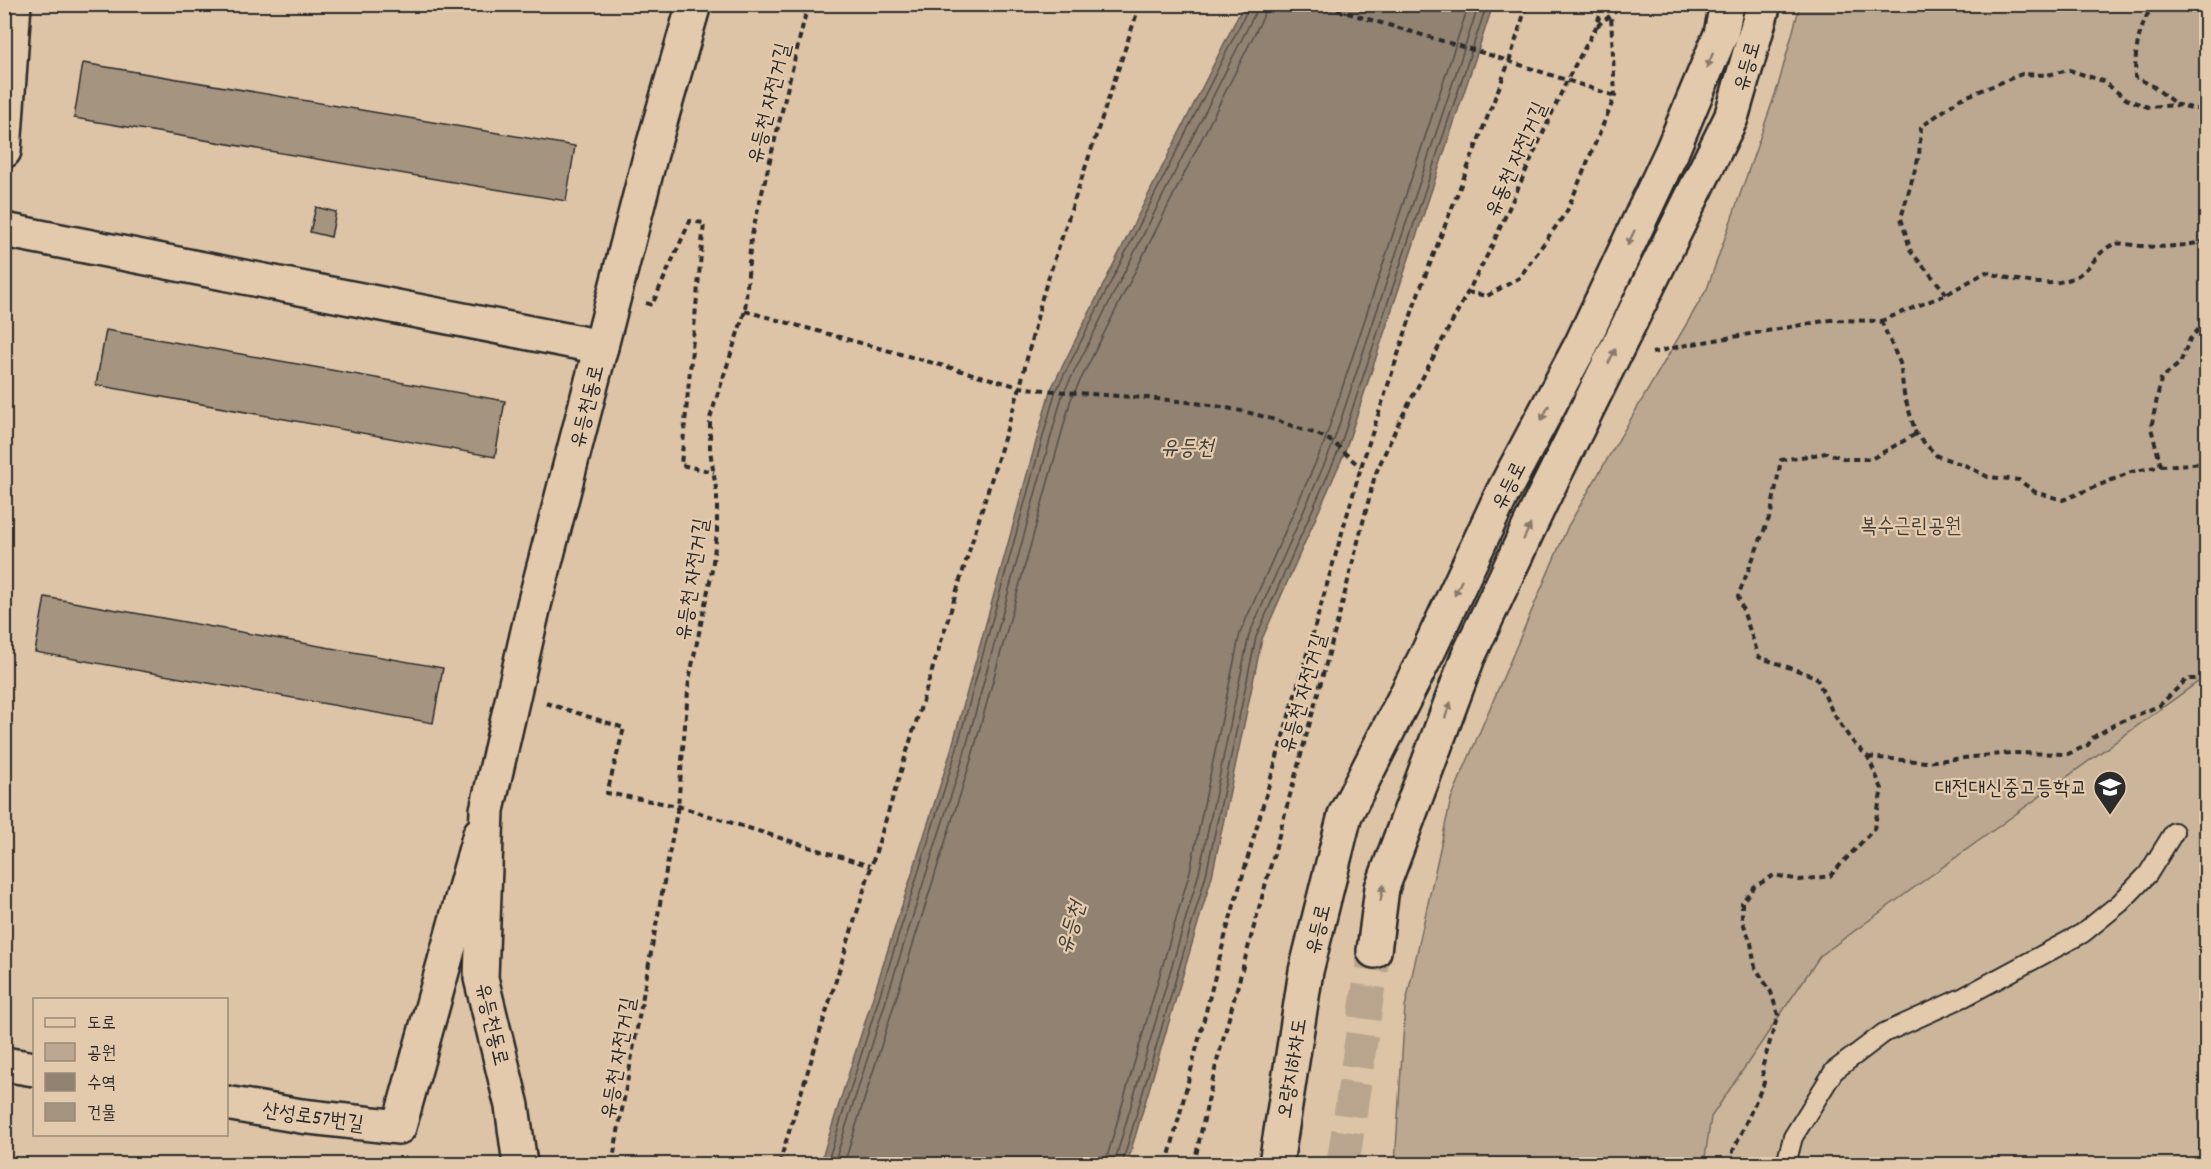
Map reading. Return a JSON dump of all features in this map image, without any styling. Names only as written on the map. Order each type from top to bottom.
[{"type":"main road","points":[[4,151],[14,4]]},
{"type":"main road","name":"유등천동로","points":[[399,1127],[487,810],[534,604],[650,157],[693,4]]},
{"type":"main road","name":"유등로","points":[[1306,971],[1345,815],[1429,650],[1502,494],[1586,334],[1677,140],[1721,34],[1727,4]]},
{"type":"main road","name":"유등로","points":[[1374,951],[1382,888],[1468,657],[1608,364],[1731,118],[1764,4]]},
{"type":"main road","points":[[4,230],[601,347]]},
{"type":"main road","name":"유등천동로","points":[[487,810],[481,978],[512,1106],[520,1164]]},
{"type":"main road","name":"오량지하차도","points":[[1276,1164],[1306,971]]},
{"type":"main road","points":[[4,1064],[33,1069]]},
{"type":"main road","name":"산성로57번길","points":[[228,1102],[301,1116],[399,1127]]},
{"type":"lane","points":[[1786,1164],[1793,1137],[1834,1071],[1884,1033],[1964,997],[2083,933],[2120,903],[2148,874],[2174,832]]},
{"type":"path","name":"유등천 자전거길","points":[[612,1164],[678,806],[689,680],[711,576],[717,533],[717,495],[710,450],[710,418],[745,311],[751,238],[808,4]]},
{"type":"path","points":[[779,1164],[1020,387],[1043,294],[1140,4]]},
{"type":"path","name":"유동천 자전거길","points":[[1317,4],[1490,55],[1615,96]]},
{"type":"path","points":[[1167,1164],[1226,933],[1361,467],[1417,297],[1509,62],[1527,4]]},
{"type":"path","name":"유동천 자전거길","points":[[1490,249],[1567,80],[1596,27],[1603,4]]},
{"type":"path","points":[[1596,27],[1625,4]]},
{"type":"path","points":[[2154,4],[2146,15],[2135,50],[2135,77],[2153,86],[2178,105]]},
{"type":"path","points":[[1467,292],[1487,296],[1519,278],[1567,211],[1615,96],[1611,15]]},
{"type":"path","points":[[1947,294],[1911,252],[1901,218],[1919,156],[1921,127],[1960,99],[2022,74],[2047,75],[2070,70],[2103,81],[2126,99],[2148,107],[2178,105],[2206,111]]},
{"type":"path","points":[[615,293],[652,305],[690,221],[704,223],[681,465],[714,472]]},
{"type":"path","points":[[1608,364],[1681,346],[1830,320],[1881,321],[1947,294],[1986,272],[2035,283],[2068,280],[2084,272],[2098,254],[2116,244],[2144,247],[2184,246],[2206,241]]},
{"type":"path","name":"유등천 자전거길","points":[[1194,1164],[1216,1065],[1338,620],[1375,475],[1397,426],[1490,249]]},
{"type":"path","points":[[745,311],[1020,387],[1142,396],[1223,406],[1272,418],[1329,440],[1361,467]]},
{"type":"path","points":[[1881,321],[1900,363],[1904,394],[1916,435],[1937,456],[1967,466],[1988,477],[2019,480],[2035,492],[2063,500],[2132,472],[2161,466],[2206,463]]},
{"type":"path","points":[[2161,466],[2151,428],[2161,379],[2180,363],[2190,339],[2206,321]]},
{"type":"path","points":[[1733,1164],[1733,1151],[1764,1083],[1762,1068],[1778,1015],[1772,992],[1755,967],[1751,943],[1742,920],[1742,902],[1754,887],[1773,876],[1800,880],[1830,876],[1874,829],[1882,789],[1868,756],[1851,740],[1833,713],[1816,677],[1759,657],[1738,596],[1771,513],[1781,460],[1827,453],[1846,459],[1871,459],[1916,435]]},
{"type":"path","points":[[1868,756],[1926,762],[2011,753],[2068,754],[2088,745],[2092,738],[2117,723],[2159,706],[2187,679],[2206,679]]},
{"type":"path","points":[[542,702],[624,728],[607,792],[678,806],[870,866]]},
{"type":"shaded area","name":"대전대신중고등학교","points":[[2206,676],[2206,1164],[1704,1164],[1711,1117],[1820,956]]},
{"type":"green space","name":"복수근린공원","points":[[1800,5],[2206,5],[2206,676],[1820,956],[1711,1117],[1704,1164],[1395,1164],[1405,1007],[1451,799],[1568,526],[1707,289],[1778,86]]},
{"type":"water","name":"유등천","points":[[1244,4],[1493,5],[1344,454],[1262,639],[1212,876],[1127,1164],[820,1164],[950,754],[1050,391]]},
{"type":"building","points":[[83,63],[575,146],[566,201],[74,118]]},
{"type":"building","points":[[316,207],[336,212],[331,237],[310,232]]},
{"type":"building","points":[[106,330],[505,401],[495,457],[96,385]]},
{"type":"building","points":[[45,597],[443,668],[433,723],[35,652]]},
{"type":"tunnel","points":[[1343,1164],[1374,951]]},
{"type":"place","name":"대전대신중고등학교","points":[[2110,816]]}]
